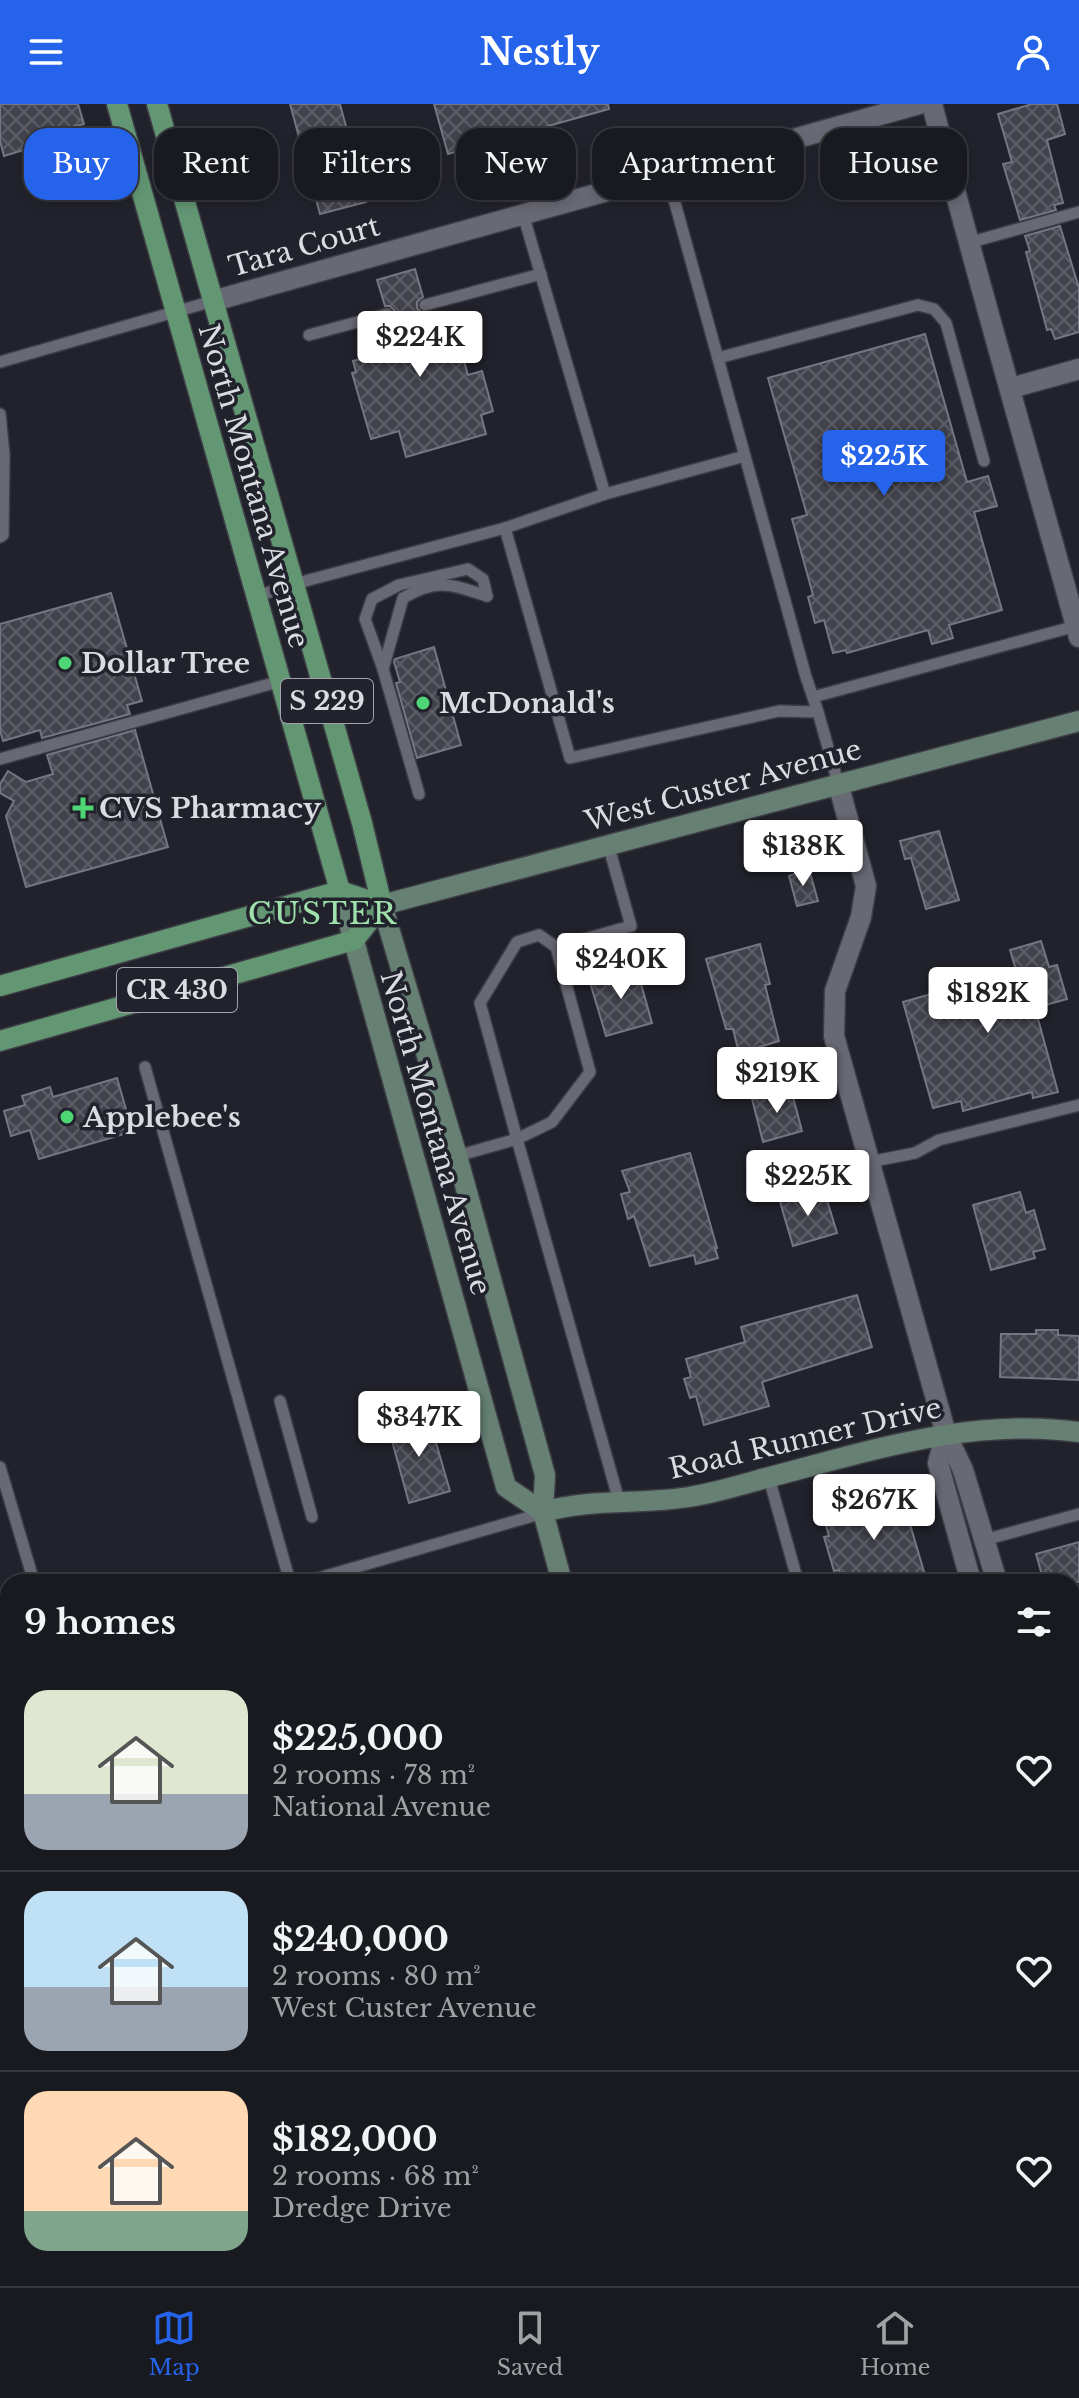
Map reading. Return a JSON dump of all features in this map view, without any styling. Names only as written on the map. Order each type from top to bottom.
[{"type":"main road","name":"North Montana Avenue","points":[[117,104],[506,1487],[543,1512]]},
{"type":"main road","name":"North Montana Avenue","points":[[157,104],[545,1475],[543,1512],[560,1574]]},
{"type":"main road","name":"West Custer Avenue","points":[[382,905],[1079,721]]},
{"type":"main road","points":[[340,891],[382,905],[354,940]]},
{"type":"main road","name":"CR 430","points":[[0,986],[340,891]]},
{"type":"main road","name":"CR 430","points":[[0,1041],[354,940]]},
{"type":"main road","name":"Road Runner Drive","points":[[543,1512],[575,1504],[687,1498],[946,1434],[1003,1427],[1047,1427],[1079,1432]]},
{"type":"street","name":"Tara Court","points":[[804,136],[919,104]]},
{"type":"street","points":[[932,104],[1078,632]]},
{"type":"street","name":"Tara Court","points":[[213,301],[592,195]]},
{"type":"street","points":[[1011,388],[1079,369]]},
{"type":"street","points":[[838,783],[866,886],[861,917],[835,991],[834,1036],[946,1434],[963,1470],[995,1574]]},
{"type":"street","points":[[946,1434],[938,1463],[969,1574]]},
{"type":"lane","points":[[674,200],[838,783]]},
{"type":"lane","points":[[968,243],[1079,212]]},
{"type":"lane","points":[[523,214],[605,494]]},
{"type":"lane","points":[[425,305],[541,274]]},
{"type":"lane","points":[[0,362],[213,301]]},
{"type":"lane","points":[[718,358],[918,305],[934,309],[946,323],[984,461]]},
{"type":"lane","points":[[309,335],[387,314]]},
{"type":"lane","points":[[0,414],[4,455],[3,535],[0,537]]},
{"type":"lane","points":[[257,596],[505,528],[605,494],[745,456]]},
{"type":"lane","points":[[505,528],[570,758],[779,711],[818,712]]},
{"type":"lane","points":[[383,669],[403,598],[415,590],[445,583],[487,596],[483,579],[468,569],[399,585],[372,599],[365,619],[383,669],[419,794]]},
{"type":"lane","points":[[813,697],[1078,632]]},
{"type":"lane","points":[[0,759],[281,681]]},
{"type":"lane","points":[[556,947],[631,926],[608,844]]},
{"type":"lane","points":[[457,1156],[517,1139],[552,1122],[590,1072],[556,947],[539,935],[517,942],[480,1003],[517,1139],[619,1501]]},
{"type":"lane","points":[[145,1067],[288,1574]]},
{"type":"lane","points":[[869,1162],[915,1153],[939,1140],[1079,1105]]},
{"type":"lane","points":[[280,1401],[312,1517]]},
{"type":"lane","points":[[0,1467],[32,1574]]},
{"type":"lane","points":[[769,1478],[796,1574]]},
{"type":"lane","points":[[332,1574],[543,1512]]},
{"type":"lane","points":[[984,1540],[1079,1514]]},
{"type":"building","points":[[0,104],[78,104],[84,124],[68,128],[24,128],[24,150],[4,156],[0,141]]},
{"type":"building","points":[[290,104],[340,104],[346,128],[297,128]]},
{"type":"building","points":[[434,104],[608,104],[609,109],[541,128],[456,128],[456,152],[448,154]]},
{"type":"building","points":[[1032,104],[1057,104],[1065,134],[1047,140],[1063,203],[1054,205],[1056,210],[1020,220],[1003,164],[1012,162],[998,114]]},
{"type":"building","points":[[316,200],[365,200],[366,202],[320,214]]},
{"type":"building","points":[[1060,226],[1079,288],[1079,332],[1055,339],[1051,329],[1047,330],[1026,252],[1030,251],[1025,236]]},
{"type":"building","points":[[415,269],[423,297],[417,302],[417,308],[422,313],[429,313],[450,336],[456,334],[468,375],[482,371],[493,411],[481,415],[486,434],[406,457],[399,431],[371,439],[352,373],[356,372],[353,361],[397,349],[389,322],[395,317],[395,311],[385,306],[377,280]]},
{"type":"building","points":[[925,334],[967,482],[988,476],[997,506],[974,512],[1002,610],[949,625],[953,638],[932,644],[928,630],[847,653],[846,650],[833,653],[824,620],[815,623],[808,597],[813,595],[792,519],[807,515],[768,378]]},
{"type":"building","name":"Dollar Tree","points":[[111,593],[142,701],[127,705],[130,714],[42,738],[40,730],[3,741],[0,730],[0,624]]},
{"type":"building","name":"McDonald's","points":[[434,647],[461,745],[417,758],[396,683],[400,682],[394,662],[395,659]]},
{"type":"building","name":"CVS Pharmacy","points":[[135,730],[168,847],[26,887],[6,816],[14,801],[0,793],[0,784],[8,771],[26,782],[53,774],[47,755]]},
{"type":"building","points":[[939,831],[959,900],[926,909],[911,858],[905,859],[900,841]]},
{"type":"building","points":[[809,869],[818,901],[797,906],[789,876]]},
{"type":"building","points":[[1041,941],[1049,967],[1057,965],[1067,999],[1035,1008],[1058,1092],[1033,1098],[1032,1092],[963,1111],[961,1101],[933,1108],[903,1002],[1016,970],[1010,950]]},
{"type":"building","points":[[760,944],[770,984],[765,985],[779,1041],[739,1053],[733,1029],[726,1029],[706,959]]},
{"type":"building","points":[[636,966],[652,1023],[606,1036],[589,979]]},
{"type":"building","name":"Applebee's","points":[[117,1078],[130,1123],[122,1125],[124,1134],[39,1159],[30,1130],[11,1136],[4,1111],[25,1105],[22,1096],[50,1087],[53,1097]]},
{"type":"building","points":[[791,1089],[802,1131],[763,1142],[752,1099]]},
{"type":"building","points":[[690,1153],[718,1258],[696,1264],[694,1255],[650,1266],[634,1216],[628,1219],[621,1194],[630,1192],[622,1171]]},
{"type":"building","points":[[824,1190],[837,1233],[793,1246],[780,1202]]},
{"type":"building","points":[[1020,1192],[1026,1213],[1034,1210],[1045,1249],[1033,1252],[1035,1258],[991,1270],[973,1205]]},
{"type":"building","points":[[857,1295],[872,1347],[762,1382],[769,1406],[704,1425],[696,1396],[690,1398],[684,1379],[691,1377],[686,1359],[745,1342],[741,1327]]},
{"type":"building","points":[[1036,1330],[1058,1330],[1058,1335],[1079,1336],[1079,1380],[1000,1377],[1001,1334],[1036,1334]]},
{"type":"building","points":[[428,1415],[450,1491],[409,1503],[388,1426]]},
{"type":"building","points":[[900,1490],[925,1574],[840,1574],[839,1570],[834,1571],[824,1537],[829,1536],[822,1513]]},
{"type":"building","points":[[1079,1542],[1079,1574],[1042,1574],[1036,1554]]},
{"type":"place","name":"Dollar Tree","points":[[65,663]]},
{"type":"place","name":"McDonald's","points":[[423,703]]},
{"type":"place","name":"CVS Pharmacy","points":[[83,808]]},
{"type":"place","name":"Applebee's","points":[[67,1117]]},
{"type":"district","name":"CUSTER","points":[[323,914]]}]
